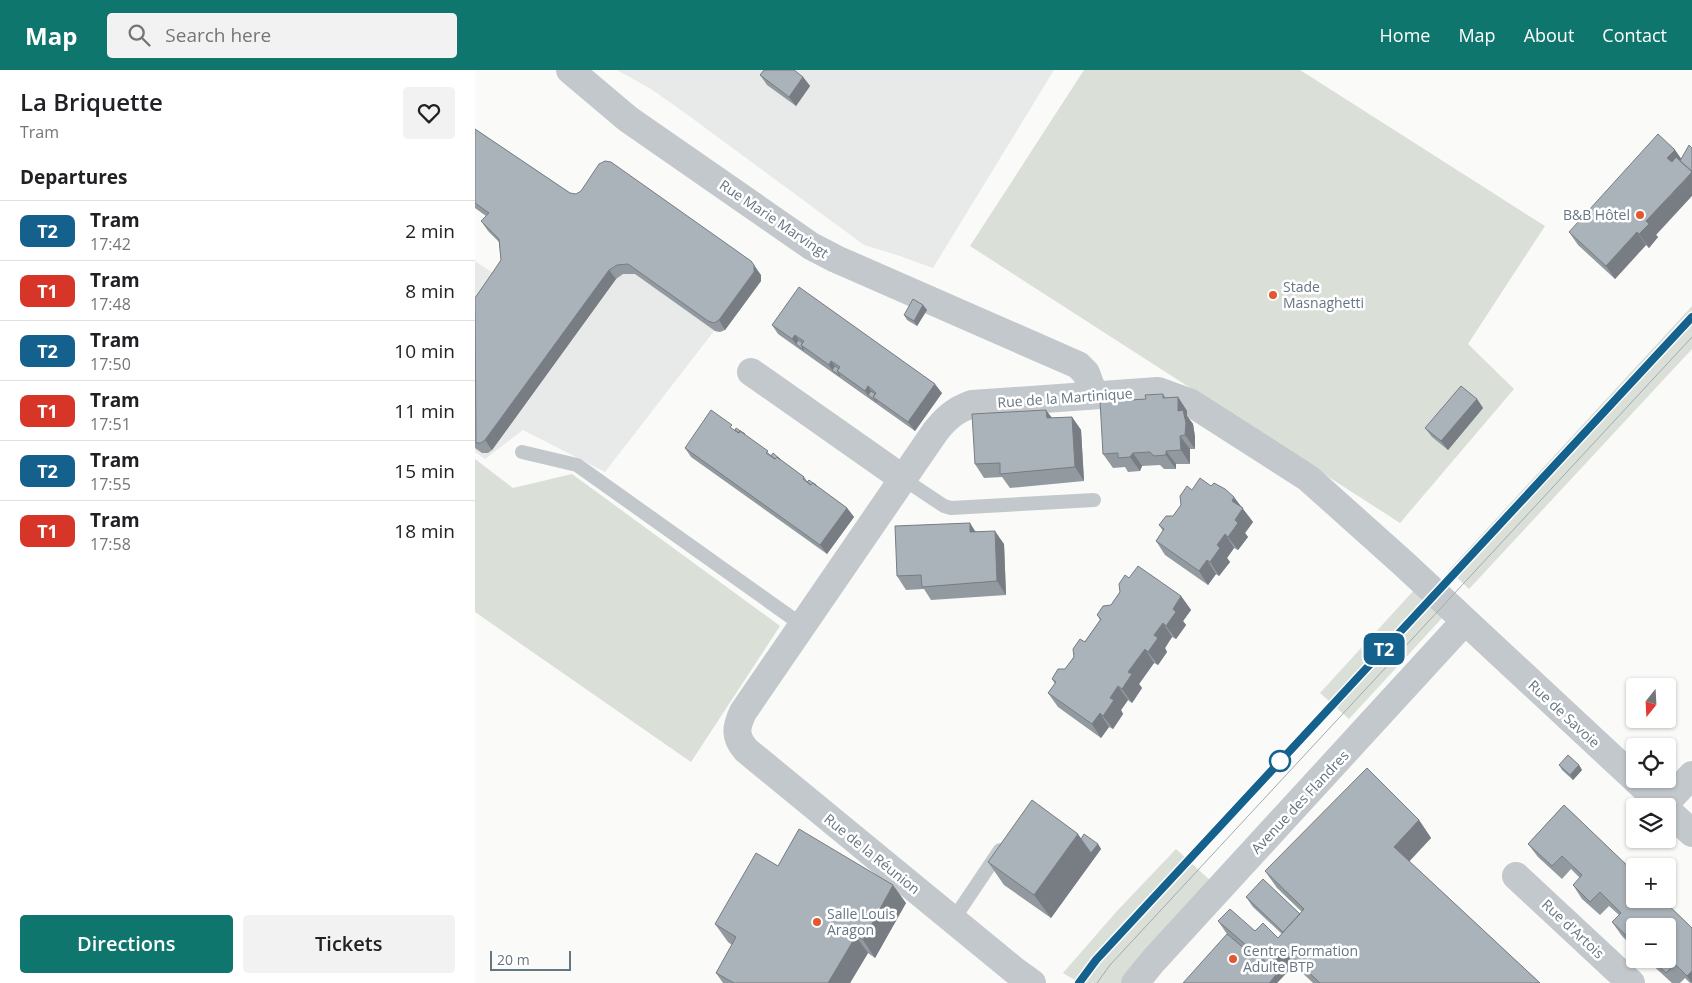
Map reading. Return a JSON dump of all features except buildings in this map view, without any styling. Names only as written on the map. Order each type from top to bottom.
[{"type":"street","name":"Rue Marie Marvingt","points":[[570,70],[628,119],[811,246],[836,260],[1078,365],[1086,373],[1094,395]]},
{"type":"street","points":[[751,372],[902,478]]},
{"type":"street","name":"Rue de la Martinique","points":[[743,712],[902,478],[944,421],[961,408],[973,404],[1158,391],[1191,403],[1309,478],[1465,621]]},
{"type":"street","name":"Rue de Savoie","points":[[1465,621],[1655,798]]},
{"type":"street","name":"Avenue des Flandres","points":[[1135,983],[1153,961],[1465,621]]},
{"type":"street","name":"Rue de la Réunion","points":[[743,712],[737,724],[736,734],[746,750],[1032,983]]},
{"type":"street","points":[[1673,798],[1692,775]]},
{"type":"street","name":"Rue de Savoie","points":[[1676,818],[1692,833]]},
{"type":"street","name":"Rue d'Artois","points":[[1516,876],[1631,983]]},
{"type":"lane","points":[[521,452],[577,464],[802,624]]},
{"type":"lane","points":[[902,478],[943,506],[951,508],[1094,500]]},
{"type":"lane","points":[[953,920],[1010,835]]},
{"type":"shaded area","points":[[617,70],[1054,70],[933,268],[864,245],[685,113],[651,89]]},
{"type":"shaded area","name":"Stade Masnaghetti","points":[[1084,70],[1300,70],[1545,226],[1468,344],[1514,389],[1400,523],[970,246]]},
{"type":"shaded area","points":[[475,133],[577,202],[761,281],[725,330],[720,332],[714,331],[605,472],[523,430],[485,459],[475,452],[475,261],[502,279],[507,269],[495,222],[475,208]]},
{"type":"shaded area","points":[[1692,306],[1692,349],[1469,589],[1449,570]]},
{"type":"shaded area","points":[[475,459],[513,488],[572,474],[780,626],[691,762],[475,612]]},
{"type":"shaded area","points":[[1415,589],[1444,616],[1349,719],[1320,693]]},
{"type":"shaded area","points":[[1176,849],[1213,883],[1124,983],[1080,983],[1063,973],[1117,911]]},
{"type":"tram line","points":[[1079,983],[1096,960],[1692,317]]},
{"type":"tram line","name":"T2","points":[[1079,983],[1096,960],[1692,317]]},
{"type":"tram line","points":[[1097,983],[1110,965],[1692,337]]},
{"type":"place","name":"B&B Hôtel","points":[[1640,215]]},
{"type":"place","name":"Stade Masnaghetti","points":[[1273,295]]},
{"type":"place","name":"Salle Louis Aragon","points":[[817,922]]},
{"type":"place","name":"Centre Formation Adulte BTP","points":[[1233,959]]}]
